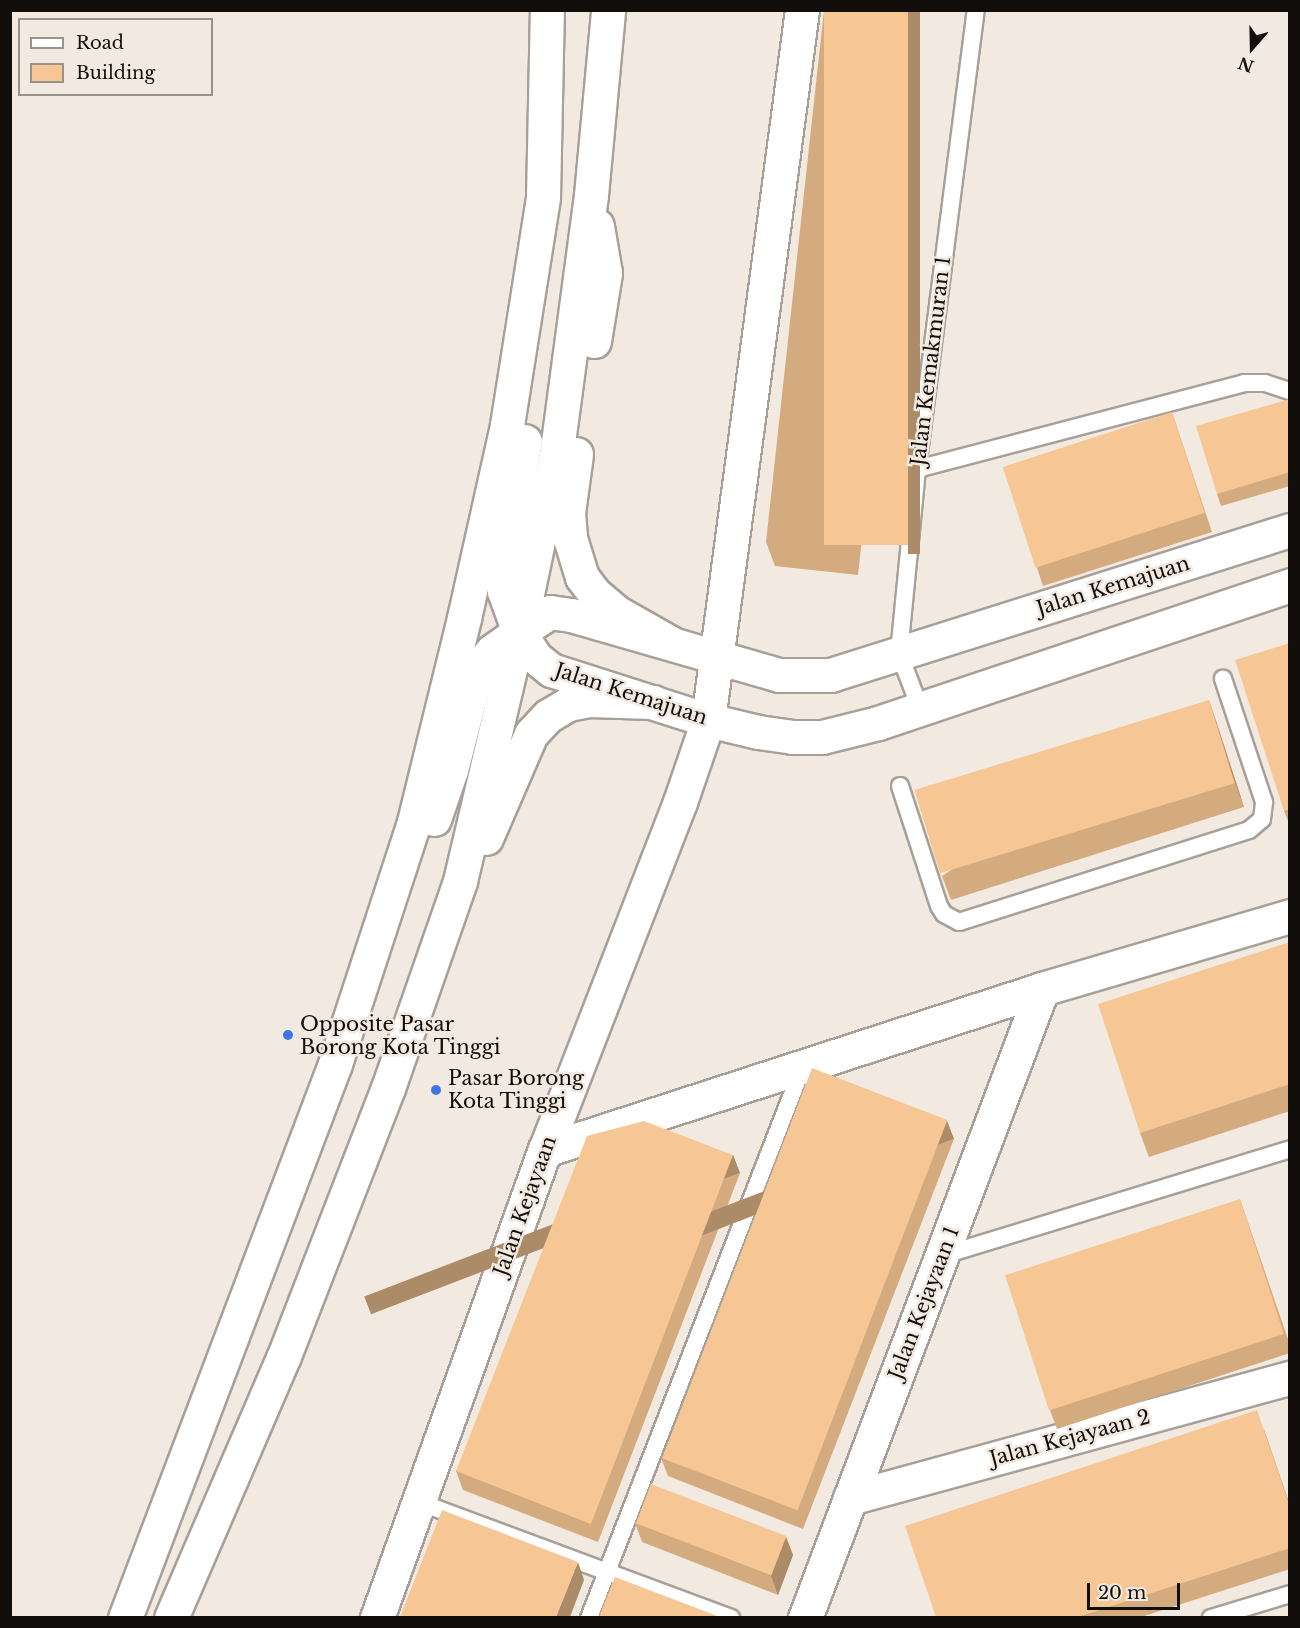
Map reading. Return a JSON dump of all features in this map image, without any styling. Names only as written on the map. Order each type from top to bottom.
[{"type":"main road","points":[[519,632],[504,591],[501,568],[542,344],[547,10]]},
{"type":"main road","points":[[171,1617],[284,1356],[388,1089],[460,881],[519,632],[557,450],[591,195],[608,10]]},
{"type":"main road","points":[[717,658],[802,10]]},
{"type":"main road","points":[[591,195],[605,273],[568,513],[570,538],[582,577],[595,594],[618,613],[671,643]]},
{"type":"main road","points":[[125,1617],[335,1064],[412,826],[464,618],[507,425],[543,197]]},
{"type":"main road","name":"Jalan Kemajuan","points":[[1290,530],[899,653],[858,669],[831,675],[808,677],[779,675],[571,615],[550,612],[519,632],[535,657],[551,670],[708,720],[758,732],[792,737],[822,737],[878,723],[1290,585]]},
{"type":"main road","points":[[335,1064],[392,956],[451,770],[477,669],[492,651],[519,632]]},
{"type":"main road","name":"Jalan Kejayaan","points":[[377,1617],[545,1150],[681,802],[708,720],[717,658]]},
{"type":"main road","points":[[460,881],[487,837],[531,734],[548,716],[568,704],[588,700],[653,702]]},
{"type":"main road","points":[[545,1150],[1042,988],[1290,916]]},
{"type":"main road","name":"Jalan Kejayaan 1","points":[[805,1617],[1042,988]]},
{"type":"main road","name":"Jalan Kejayaan 2","points":[[850,1498],[1290,1378]]},
{"type":"lane","name":"Jalan Kemakmuran 1","points":[[920,708],[899,653],[917,469],[976,10]]},
{"type":"lane","points":[[917,469],[1244,383],[1265,383],[1290,391]]},
{"type":"lane","points":[[900,786],[939,906],[944,914],[959,922],[1249,830],[1262,819],[1264,802],[1223,679]]},
{"type":"lane","points":[[588,1617],[803,1066]]},
{"type":"lane","points":[[941,1256],[1290,1149]]},
{"type":"lane","points":[[418,1502],[731,1617]]},
{"type":"lane","points":[[1211,1617],[1290,1594]]},
{"type":"building","points":[[824,10],[908,10],[908,545],[824,545]]},
{"type":"building","points":[[1290,399],[1290,472],[1217,494],[1196,426]]},
{"type":"building","points":[[1172,412],[1205,513],[1035,568],[1003,467]]},
{"type":"building","points":[[1290,643],[1290,809],[1284,811],[1235,660]]},
{"type":"building","points":[[1209,700],[1234,783],[940,873],[914,790]]},
{"type":"building","points":[[1290,942],[1290,1084],[1140,1133],[1098,1004]]},
{"type":"building","points":[[812,1068],[947,1120],[798,1510],[662,1458]]},
{"type":"building","points":[[644,1121],[733,1155],[591,1524],[456,1471],[587,1136]]},
{"type":"building","points":[[1240,1199],[1284,1334],[1049,1410],[1005,1275]]},
{"type":"building","points":[[1257,1410],[1290,1507],[1290,1548],[1078,1617],[936,1617],[905,1526]]},
{"type":"building","points":[[651,1484],[786,1536],[771,1575],[636,1523]]},
{"type":"building","points":[[442,1510],[578,1562],[556,1617],[400,1617]]},
{"type":"building","points":[[615,1577],[720,1617],[599,1617]]},
{"type":"place","name":"Opposite Pasar Borong Kota Tinggi","points":[[288,1035]]},
{"type":"place","name":"Pasar Borong Kota Tinggi","points":[[436,1090]]}]
